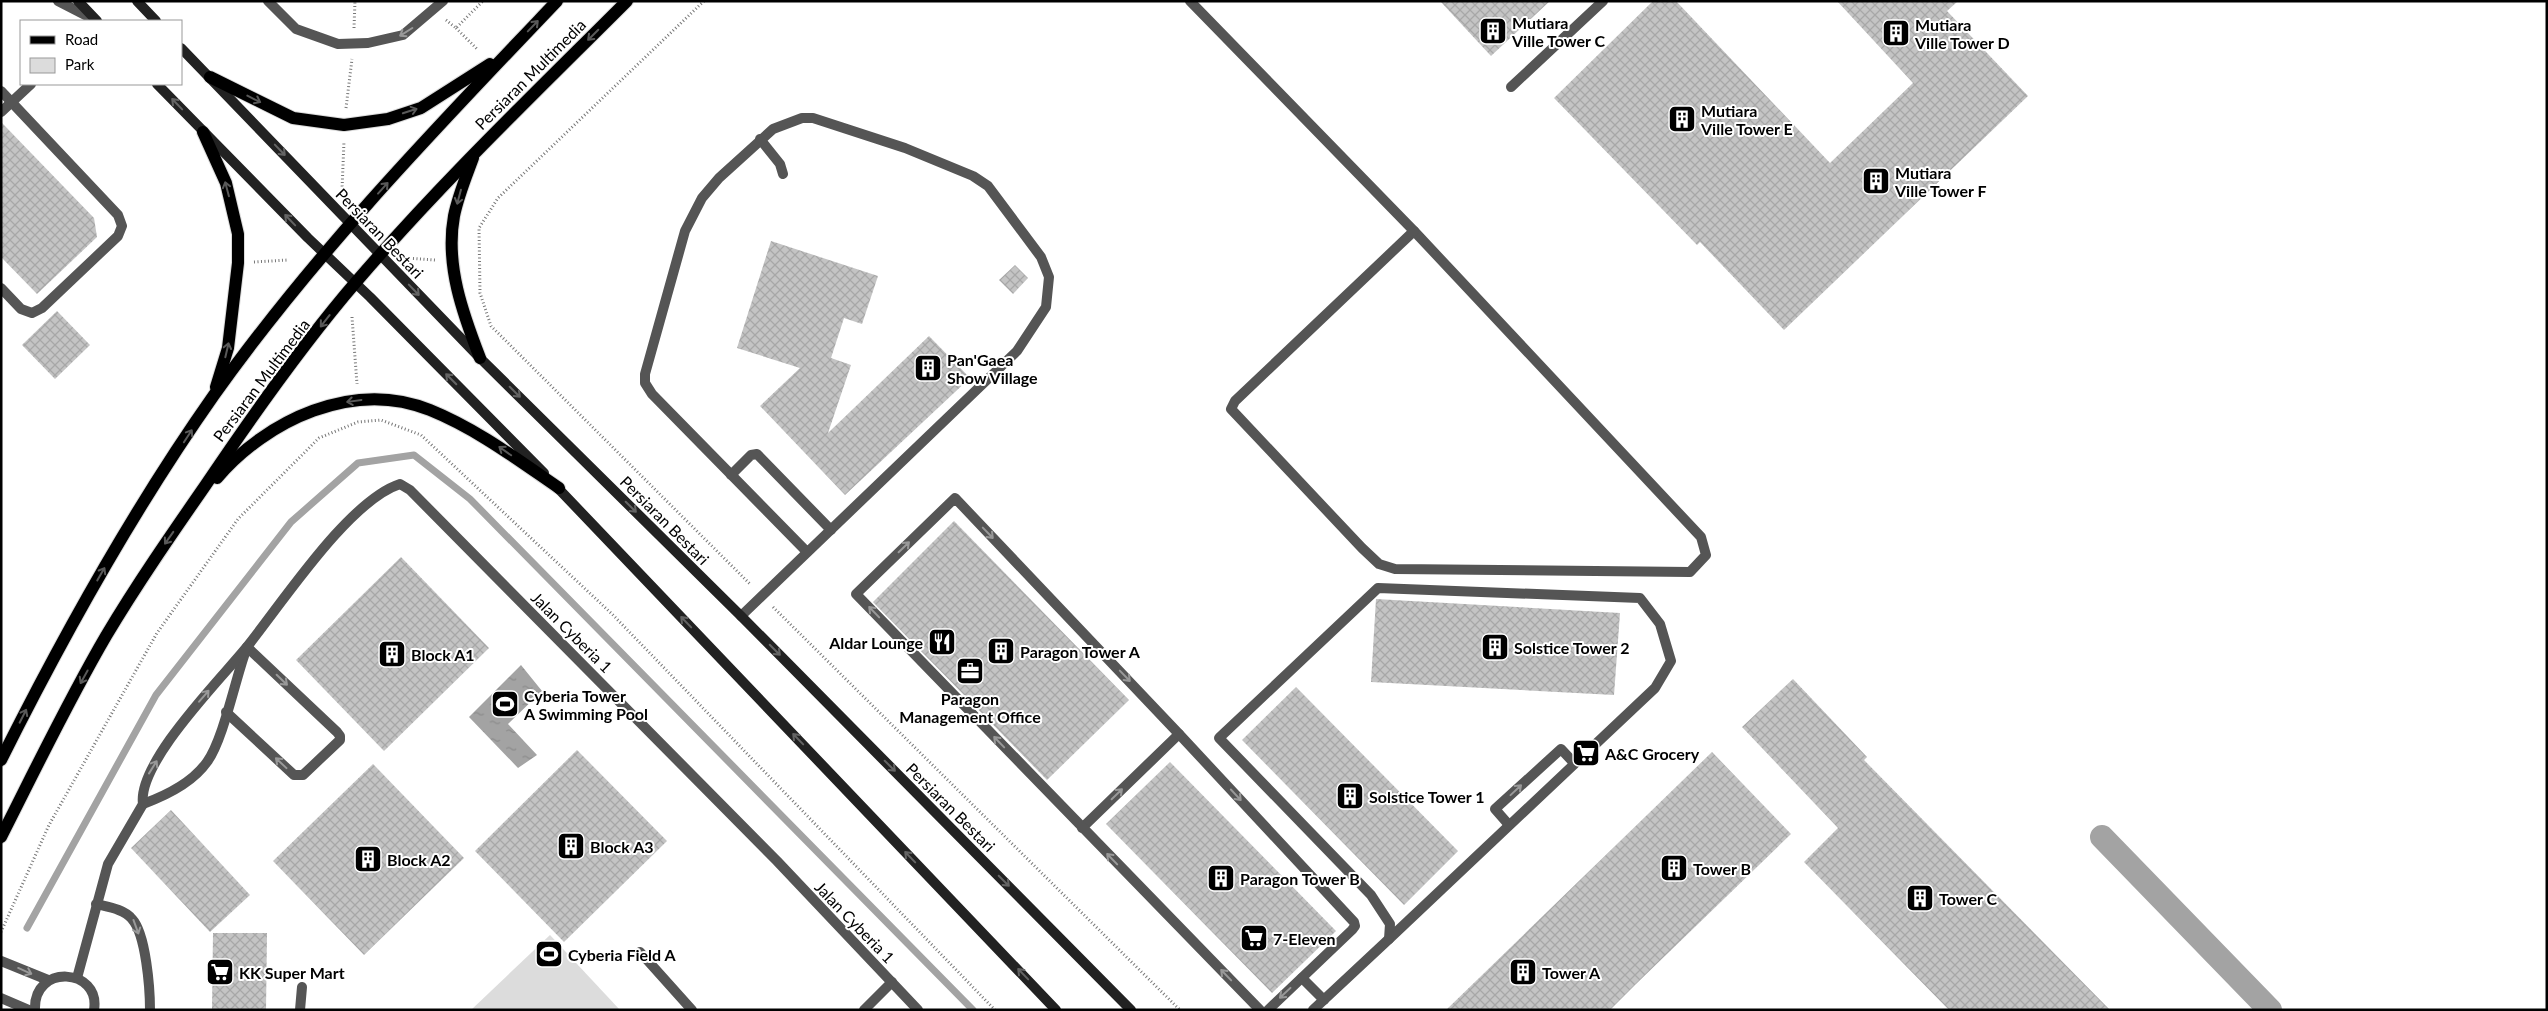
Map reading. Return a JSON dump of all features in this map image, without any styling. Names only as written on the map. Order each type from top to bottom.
[{"type":"main road","points":[[78,1],[96,20]]},
{"type":"main road","points":[[137,1],[155,20]]},
{"type":"main road","name":"Persiaran Multimedia","points":[[1,760],[77,615],[121,540],[213,397],[249,349],[351,224],[431,134],[557,1]]},
{"type":"main road","name":"Persiaran Multimedia","points":[[1,837],[53,734],[106,636],[181,520],[262,404],[380,255],[476,151],[628,1]]},
{"type":"main road","name":"Persiaran Bestari","points":[[182,49],[480,358],[741,616],[1131,1010]]},
{"type":"main road","points":[[210,77],[293,118],[344,125],[388,119],[421,108],[509,52]]},
{"type":"main road","points":[[158,85],[325,255],[356,283],[559,488],[1056,1010]]},
{"type":"main road","points":[[203,132],[226,184],[238,234],[238,263],[228,348],[213,397]]},
{"type":"main road","points":[[476,151],[461,188],[454,217],[452,248],[460,302],[480,358]]},
{"type":"main road","points":[[181,520],[222,472],[251,446],[284,423],[321,407],[358,400],[393,401],[429,409],[482,435],[559,488]]},
{"type":"street","points":[[58,1],[95,20]]},
{"type":"street","points":[[268,1],[296,29],[338,44],[368,43],[403,35],[443,1]]},
{"type":"street","points":[[1190,1],[1414,232],[1701,537],[1706,555],[1690,572],[1395,569],[1379,564],[1231,409],[1235,401],[1414,232]]},
{"type":"street","points":[[1511,87],[1603,1]]},
{"type":"street","points":[[1,112],[30,85]]},
{"type":"street","points":[[1,91],[118,215],[122,226],[118,236],[42,308],[32,313],[22,309],[1,288]]},
{"type":"street","points":[[741,616],[1018,351],[1046,307],[1049,277],[1041,257],[988,186],[973,176],[905,148],[813,118],[787,123],[760,140],[719,178],[702,198],[685,231],[645,374],[645,383],[652,394],[807,552]]},
{"type":"street","points":[[760,140],[780,164],[783,174]]},
{"type":"street","points":[[731,475],[751,455],[757,454],[831,530]]},
{"type":"street","name":"Jalan Cyberia 1","points":[[143,804],[142,795],[149,774],[174,734],[247,647],[272,611],[333,538],[364,507],[388,488],[400,484],[410,490],[777,861],[918,1010]]},
{"type":"street","points":[[1260,1010],[856,594],[955,498],[1354,922],[1355,926],[1352,930],[1268,1010]]},
{"type":"street","points":[[1313,1010],[1389,939],[1574,763],[1655,688],[1671,661],[1660,624],[1640,598],[1378,588],[1219,738],[1370,896],[1390,924],[1389,939]]},
{"type":"street","points":[[226,712],[294,775],[299,777],[304,776],[340,740],[337,732],[247,647]]},
{"type":"street","name":"Jalan Cyberia 1","points":[[77,978],[108,864],[143,804],[172,790],[191,778],[208,762],[220,735],[247,647]]},
{"type":"street","points":[[1082,828],[1179,734]]},
{"type":"street","points":[[1509,825],[1496,809],[1561,749],[1574,763]]},
{"type":"street","points":[[96,904],[124,912],[133,919],[145,956],[150,1010]]},
{"type":"street","points":[[640,952],[692,1010]]},
{"type":"street","points":[[1,961],[48,980]]},
{"type":"street","points":[[35,1010],[37,994],[48,980],[63,976],[77,978],[90,989],[94,997],[94,1010]]},
{"type":"street","points":[[1302,978],[1324,1000]]},
{"type":"street","points":[[864,1010],[892,982]]},
{"type":"street","points":[[300,1010],[302,987]]},
{"type":"street","points":[[1,998],[29,1010]]},
{"type":"path","points":[[354,44],[355,1]]},
{"type":"path","points":[[456,28],[482,1]]},
{"type":"path","points":[[704,1],[498,198],[479,228],[480,293],[491,326],[1180,1010]]},
{"type":"path","points":[[434,10],[456,28],[491,63]]},
{"type":"path","points":[[238,263],[288,260]]},
{"type":"path","points":[[352,317],[358,422]]},
{"type":"path","points":[[1,932],[49,826],[157,633],[238,519],[319,438],[358,422],[381,420],[421,435],[612,614],[995,1010]]},
{"type":"green space","name":"Cyberia Field A","points":[[550,935],[620,1010],[471,1010]]},
{"type":"water","name":"Cyberia Tower A Swimming Pool","points":[[521,665],[542,691],[508,724],[537,755],[518,768],[469,717]]},
{"type":"building","name":"Mutiara Ville Tower C","points":[[1440,1],[1550,1],[1491,56]]},
{"type":"building","points":[[1653,1],[1676,1],[1830,163],[1913,83],[1837,1],[1958,1],[1947,11],[2028,96],[1784,330],[1700,242],[1697,245],[1554,98]]},
{"type":"building","points":[[1,122],[94,218],[97,237],[37,294],[1,257]]},
{"type":"building","name":"Pan'Gaea Show Village","points":[[771,241],[878,276],[862,324],[844,318],[831,358],[851,365],[828,433],[929,336],[970,378],[845,495],[760,406],[800,368],[737,348]]},
{"type":"building","points":[[1015,265],[1028,278],[1013,294],[999,280]]},
{"type":"building","points":[[57,311],[90,345],[55,379],[22,345]]},
{"type":"building","name":"Paragon Tower A","points":[[954,521],[1129,700],[1047,780],[873,602]]},
{"type":"building","name":"Block A1","points":[[401,557],[489,648],[384,751],[296,660]]},
{"type":"building","name":"Solstice Tower 2","points":[[1376,599],[1620,613],[1614,695],[1371,682]]},
{"type":"building","name":"Tower C","points":[[1793,679],[1867,757],[1864,760],[2110,1010],[1949,1010],[1804,862],[1838,828],[1742,727]]},
{"type":"building","name":"Solstice Tower 1","points":[[1296,687],[1458,851],[1404,905],[1242,740]]},
{"type":"building","name":"Block A3","points":[[577,750],[667,841],[564,942],[475,851]]},
{"type":"building","name":"Tower B","points":[[1712,752],[1791,834],[1610,1010],[1446,1010]]},
{"type":"building","name":"Paragon Tower B","points":[[1170,762],[1336,931],[1272,993],[1106,824]]},
{"type":"building","name":"Block A2","points":[[373,764],[464,858],[364,955],[273,861]]},
{"type":"building","points":[[171,810],[250,895],[210,932],[131,848]]},
{"type":"building","points":[[213,933],[267,933],[266,1010],[212,1010]]},
{"type":"waterway","points":[[27,928],[156,695],[291,522],[358,463],[414,455],[470,499],[973,1010]]},
{"type":"waterway","points":[[2102,837],[2270,1010]]},
{"type":"place","name":"Mutiara Ville Tower C","points":[[1493,31]]},
{"type":"place","name":"Mutiara Ville Tower D","points":[[1896,33]]},
{"type":"place","name":"Mutiara Ville Tower E","points":[[1682,119]]},
{"type":"place","name":"Mutiara Ville Tower F","points":[[1876,181]]},
{"type":"place","name":"Pan'Gaea Show Village","points":[[928,368]]},
{"type":"place","name":"Aldar Lounge","points":[[942,642]]},
{"type":"place","name":"Solstice Tower 2","points":[[1495,647]]},
{"type":"place","name":"Paragon Tower A","points":[[1001,651]]},
{"type":"place","name":"Block A1","points":[[392,654]]},
{"type":"place","name":"Paragon Management Office","points":[[970,671]]},
{"type":"place","name":"Cyberia Tower A Swimming Pool","points":[[505,704]]},
{"type":"place","name":"A&C Grocery","points":[[1586,753]]},
{"type":"place","name":"Solstice Tower 1","points":[[1350,796]]},
{"type":"place","name":"Block A3","points":[[571,846]]},
{"type":"place","name":"Block A2","points":[[368,859]]},
{"type":"place","name":"Tower B","points":[[1674,868]]},
{"type":"place","name":"Paragon Tower B","points":[[1221,878]]},
{"type":"place","name":"Tower C","points":[[1920,898]]},
{"type":"place","name":"7-Eleven","points":[[1254,938]]},
{"type":"place","name":"Cyberia Field A","points":[[549,954]]},
{"type":"place","name":"KK Super Mart","points":[[220,972]]},
{"type":"place","name":"Tower A","points":[[1523,972]]}]
